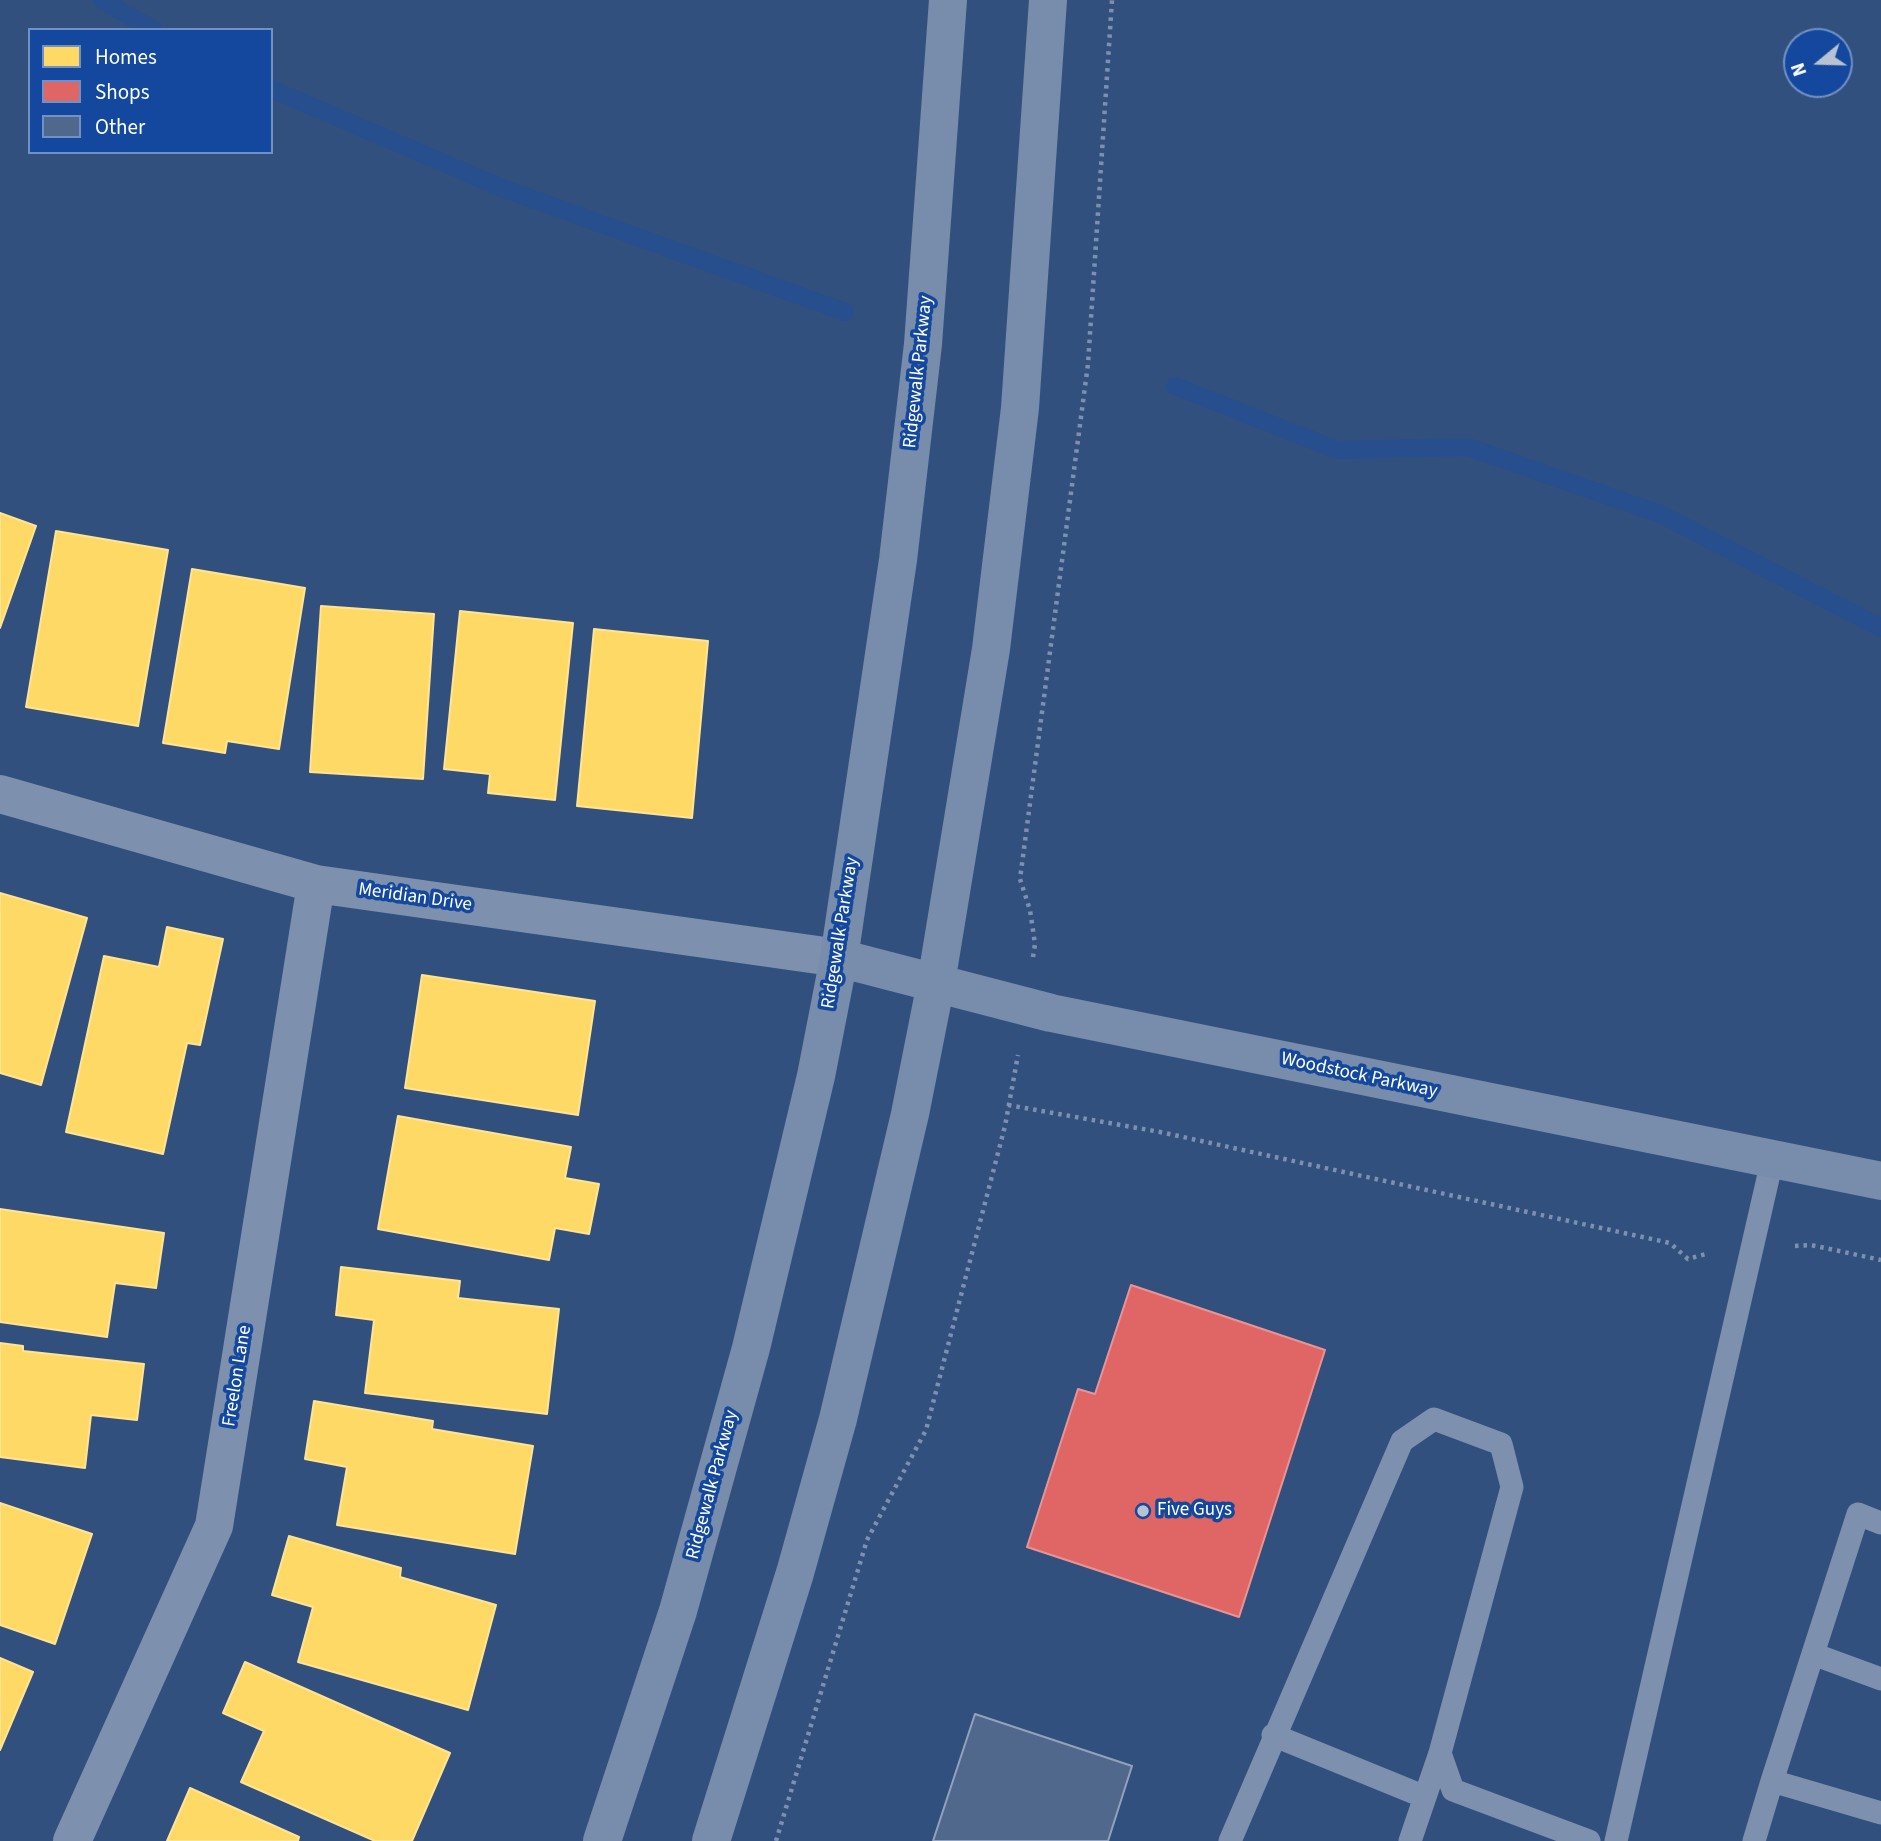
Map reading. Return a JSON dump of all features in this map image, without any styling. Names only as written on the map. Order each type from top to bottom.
[{"type":"main road","name":"Ridgewalk Parkway","points":[[602,1841],[678,1611],[751,1348],[816,1076],[839,958],[900,547],[923,344],[948,0]]},
{"type":"main road","points":[[711,1841],[795,1573],[838,1419],[910,1114],[936,983],[991,649],[1020,408],[1048,0]]},
{"type":"main road","name":"Woodstock Parkway","points":[[839,958],[1051,1013],[1881,1181]]},
{"type":"street","name":"Meridian Drive","points":[[0,794],[316,884],[839,958]]},
{"type":"street","name":"Freelon Lane","points":[[72,1841],[214,1526],[316,884]]},
{"type":"lane","points":[[1616,1841],[1772,1161]]},
{"type":"lane","points":[[1230,1841],[1273,1735],[1402,1441],[1434,1419],[1501,1444],[1512,1488],[1440,1753],[1410,1841]]},
{"type":"lane","points":[[1754,1841],[1858,1514],[1881,1523]]},
{"type":"lane","points":[[1813,1654],[1881,1679]]},
{"type":"lane","points":[[1273,1735],[1425,1797]]},
{"type":"lane","points":[[1440,1753],[1453,1790],[1589,1841]]},
{"type":"lane","points":[[1773,1781],[1881,1813]]},
{"type":"path","points":[[1008,1105],[1160,1132],[1670,1243],[1688,1259],[1718,1250],[1811,1245],[1881,1260]]},
{"type":"building: Homes","points":[[0,513],[36,526],[0,628]]},
{"type":"building: Homes","points":[[56,531],[168,550],[138,726],[26,707]]},
{"type":"building: Homes","points":[[192,569],[305,588],[279,749],[227,741],[225,753],[163,743]]},
{"type":"building: Homes","points":[[321,606],[434,614],[423,779],[310,772]]},
{"type":"building: Homes","points":[[460,611],[573,623],[555,800],[488,793],[490,774],[444,769]]},
{"type":"building: Homes","points":[[594,629],[708,641],[692,818],[577,806]]},
{"type":"building: Homes","points":[[0,893],[87,918],[41,1085],[0,1073]]},
{"type":"building: Homes","points":[[167,927],[223,939],[200,1045],[187,1043],[163,1154],[66,1132],[104,956],[159,967]]},
{"type":"building: Homes","points":[[422,975],[595,1001],[578,1115],[405,1088]]},
{"type":"building: Homes","points":[[398,1116],[571,1147],[565,1178],[599,1184],[589,1234],[555,1228],[549,1260],[378,1229]]},
{"type":"building: Homes","points":[[0,1209],[164,1233],[156,1288],[115,1283],[107,1337],[0,1322]]},
{"type":"building: Homes","points":[[341,1267],[460,1281],[458,1298],[559,1309],[547,1414],[365,1393],[374,1320],[336,1315]]},
{"type":"building: Homes","points":[[0,1343],[23,1346],[23,1351],[144,1364],[137,1420],[91,1415],[85,1468],[0,1457]]},
{"type":"building: Homes","points":[[314,1401],[433,1421],[432,1429],[533,1446],[515,1554],[337,1525],[347,1467],[305,1459]]},
{"type":"building: Homes","points":[[0,1503],[92,1534],[55,1644],[0,1625]]},
{"type":"building: Homes","points":[[289,1536],[401,1568],[400,1577],[496,1605],[468,1710],[298,1662],[313,1607],[272,1595]]},
{"type":"building: Homes","points":[[0,1658],[33,1672],[0,1750]]},
{"type":"building: Homes","points":[[245,1662],[450,1753],[412,1841],[375,1841],[241,1782],[264,1731],[223,1713]]},
{"type":"building: Homes","points":[[190,1788],[299,1837],[298,1841],[167,1841]]},
{"type":"building: Shops","points":[[1131,1285],[1325,1350],[1239,1617],[1027,1547],[1078,1389],[1095,1394]]},
{"type":"building: Other","points":[[975,1714],[1132,1766],[1108,1841],[933,1841]]},
{"type":"waterway","points":[[102,0],[151,28]]},
{"type":"waterway","points":[[273,90],[502,188],[845,312]]},
{"type":"waterway","points":[[1175,386],[1337,450],[1468,447],[1660,514],[1881,628]]},
{"type":"place","name":"Five Guys","points":[[1143,1511]]}]
